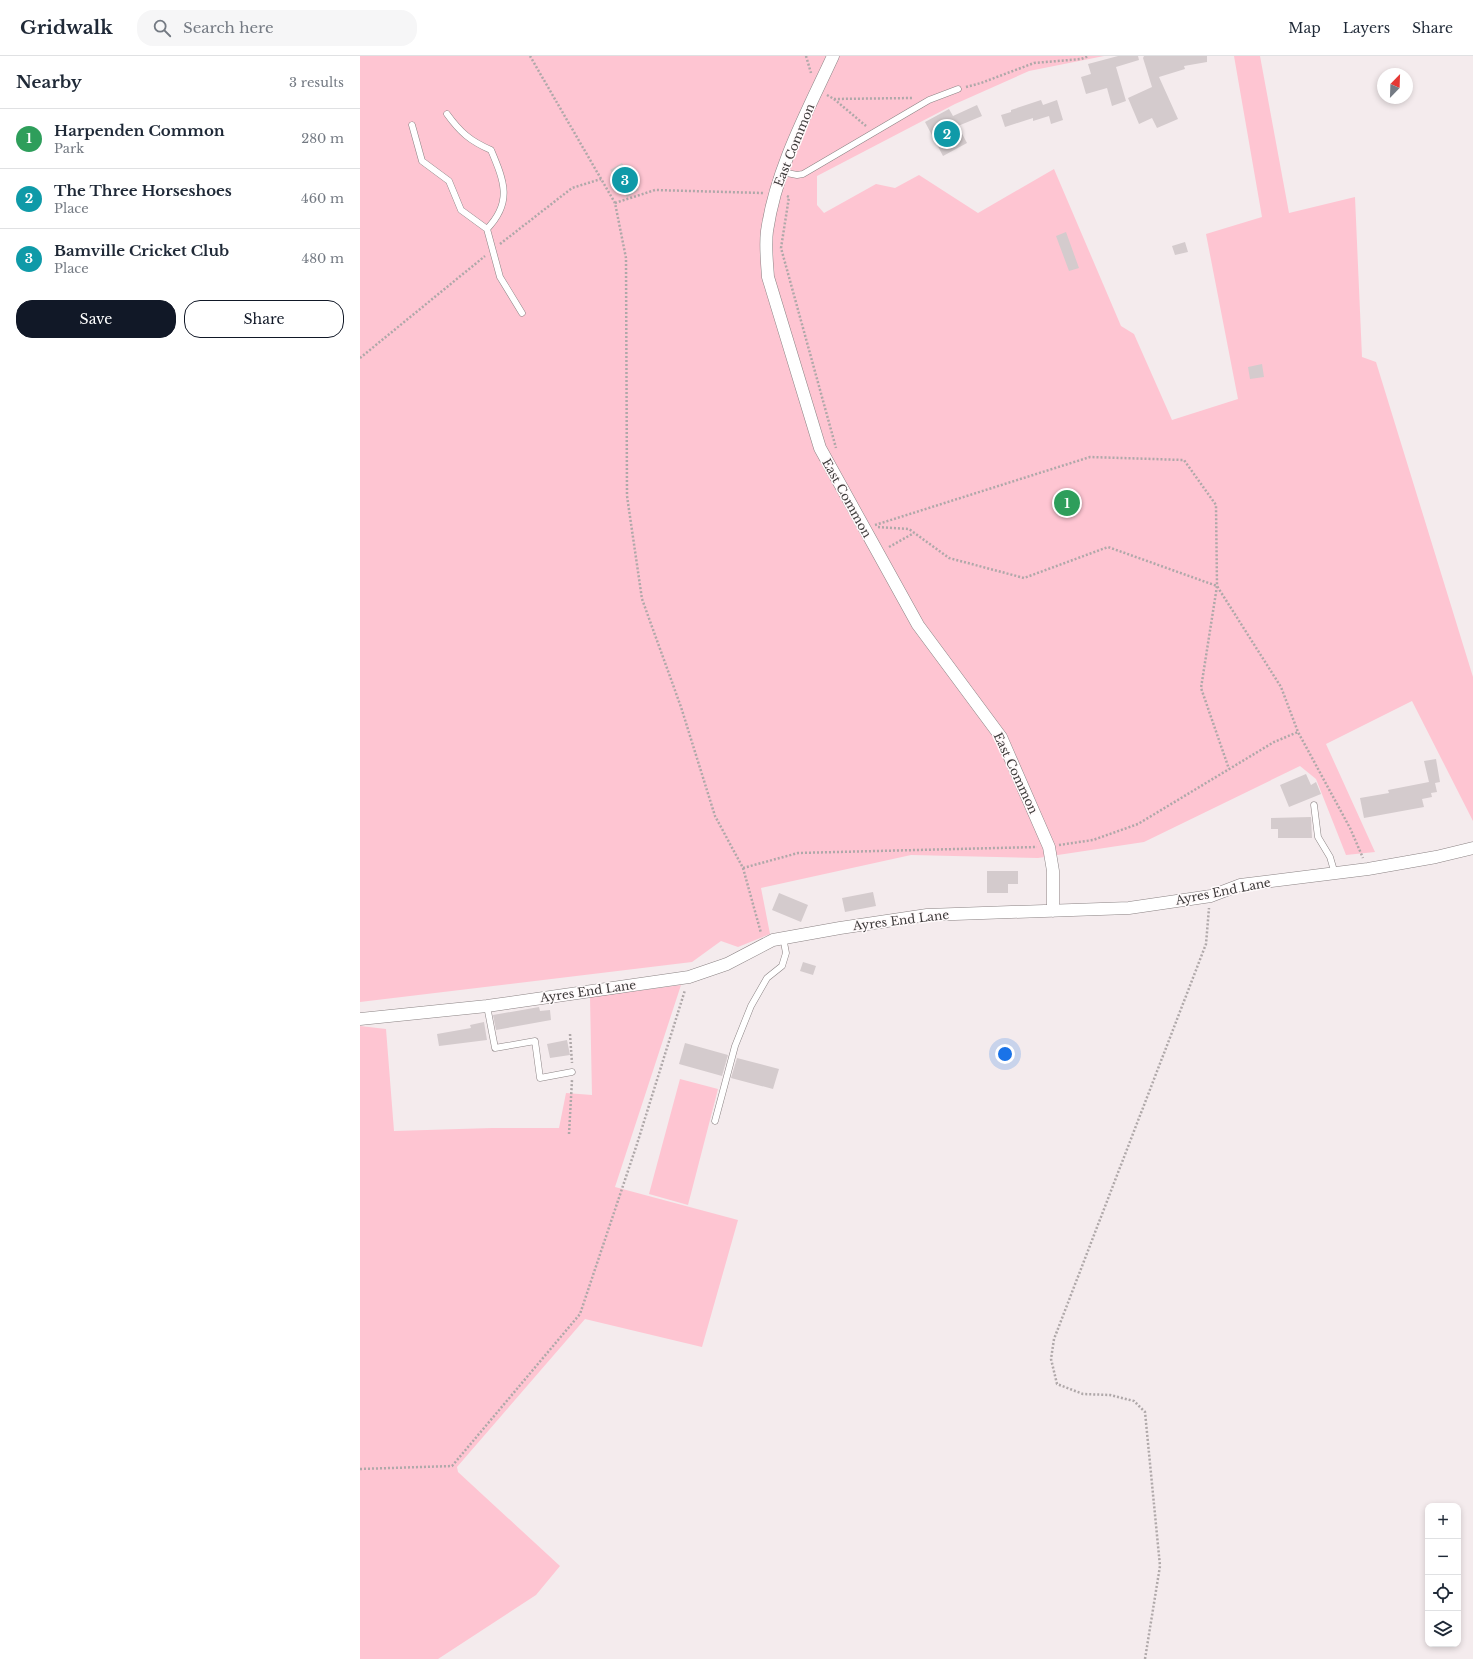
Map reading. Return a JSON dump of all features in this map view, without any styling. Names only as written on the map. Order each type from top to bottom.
[{"type":"street","name":"East Common","points":[[833,56],[793,141],[774,194],[767,232],[766,255],[768,277],[820,448],[918,625],[1001,737],[1049,847],[1053,871],[1053,911]]},
{"type":"street","name":"Ayres End Lane","points":[[360,1019],[487,1006],[689,977],[727,964],[772,940],[783,937],[927,915],[1129,908],[1211,896],[1240,885],[1368,869],[1436,857],[1473,848]]},
{"type":"lane","points":[[782,172],[797,175],[803,174],[872,132],[929,100],[958,89]]},
{"type":"lane","points":[[447,114],[457,129],[475,143],[491,150],[502,177],[504,202],[497,218],[488,229]]},
{"type":"lane","points":[[412,125],[422,161],[449,181],[461,210],[488,229],[500,277],[522,313]]},
{"type":"lane","points":[[1314,804],[1318,837],[1330,856],[1335,874]]},
{"type":"lane","points":[[715,1121],[735,1046],[751,1006],[767,978],[782,966],[786,953],[783,937]]},
{"type":"lane","points":[[487,1006],[495,1048],[535,1041],[540,1078],[572,1072]]},
{"type":"path","points":[[530,56],[615,203],[626,258],[627,496],[642,599],[681,707],[715,816],[743,868],[764,944]]},
{"type":"path","points":[[958,89],[981,83],[1034,63],[1090,56]]},
{"type":"path","points":[[818,90],[834,99],[872,132]]},
{"type":"path","points":[[834,99],[910,98],[929,100]]},
{"type":"path","points":[[360,358],[572,188],[601,179]]},
{"type":"path","points":[[615,203],[655,190],[774,194],[789,197],[781,248],[835,448],[839,455]]},
{"type":"path","points":[[1229,769],[1201,688],[1217,586],[1216,505],[1184,460],[1090,457],[873,526],[909,529],[949,558],[1024,578],[1108,547],[1217,586],[1281,687],[1298,732],[1350,828],[1368,869]]},
{"type":"path","points":[[878,554],[914,533]]},
{"type":"path","points":[[743,868],[798,853],[1049,847],[1093,840],[1138,824],[1274,742],[1298,732]]},
{"type":"path","points":[[1145,1659],[1160,1566],[1145,1412],[1134,1402],[1110,1395],[1083,1394],[1057,1384],[1051,1359],[1054,1339],[1206,944],[1211,896]]},
{"type":"path","points":[[360,1469],[452,1466],[580,1314],[637,1144],[689,977]]},
{"type":"path","points":[[569,1134],[572,1072],[570,1034]]},
{"type":"shaded area","points":[[360,56],[1104,56],[1029,71],[955,104],[817,176],[817,205],[824,213],[876,184],[895,188],[919,175],[978,213],[1054,169],[1121,326],[1134,334],[1172,420],[1238,399],[1206,234],[1262,217],[1234,56],[1260,56],[1289,213],[1355,197],[1362,357],[1376,362],[1473,677],[1473,821],[1412,701],[1326,744],[1375,852],[1346,855],[1316,779],[1300,766],[1144,842],[1038,858],[911,855],[761,888],[770,934],[738,947],[721,941],[692,962],[360,1002]]},
{"type":"shaded area","points":[[681,985],[615,1187],[738,1220],[702,1347],[585,1319],[457,1467],[458,1472],[560,1566],[536,1595],[438,1659],[360,1659],[360,1026],[386,1029],[394,1131],[492,1128],[559,1128],[566,1093],[592,1095],[590,997]]},
{"type":"shaded area","points":[[680,1079],[718,1089],[688,1205],[649,1194]]},
{"type":"building","points":[[1118,56],[1138,56],[1139,60],[1116,67],[1126,101],[1112,106],[1107,88],[1086,94],[1081,77],[1091,74],[1088,64]]},
{"type":"building","points":[[1144,56],[1207,56],[1207,62],[1184,66],[1185,69],[1159,77],[1178,119],[1157,128],[1152,118],[1139,124],[1128,98],[1152,87],[1143,58]]},
{"type":"building","points":[[1041,100],[1043,105],[1057,100],[1063,120],[1051,124],[1049,116],[1033,121],[1033,118],[1005,127],[1001,115]]},
{"type":"building","points":[[977,105],[982,116],[958,126],[967,143],[943,156],[925,122],[949,109],[953,116]]},
{"type":"building","points":[[622,163],[639,190],[627,197],[610,170]]},
{"type":"building","points":[[1066,232],[1079,268],[1069,271],[1056,236]]},
{"type":"building","points":[[1185,242],[1188,252],[1175,255],[1172,246]]},
{"type":"building","points":[[1262,364],[1264,377],[1250,379],[1248,367]]},
{"type":"building","points":[[1436,759],[1440,782],[1435,783],[1437,792],[1431,793],[1432,797],[1422,799],[1424,807],[1364,818],[1360,798],[1389,793],[1388,790],[1429,782],[1424,761]]},
{"type":"building","points":[[1306,774],[1311,785],[1316,782],[1321,794],[1289,807],[1280,785]]},
{"type":"building","points":[[1311,817],[1312,838],[1278,838],[1278,829],[1271,829],[1271,818]]},
{"type":"building","points":[[987,871],[1018,871],[1018,884],[1008,884],[1008,893],[987,893]]},
{"type":"building","points":[[873,892],[876,906],[845,912],[842,898]]},
{"type":"building","points":[[779,893],[808,905],[801,922],[772,910]]},
{"type":"building","points":[[803,962],[816,966],[813,975],[800,971]]},
{"type":"building","points":[[539,1007],[540,1011],[550,1010],[551,1020],[496,1030],[493,1015]]},
{"type":"building","points":[[484,1022],[487,1040],[439,1046],[437,1034],[471,1028],[470,1025]]},
{"type":"building","points":[[567,1040],[570,1055],[550,1058],[547,1044]]},
{"type":"building","points":[[685,1043],[728,1055],[722,1076],[679,1064]]},
{"type":"building","points":[[737,1058],[779,1069],[773,1089],[731,1078]]},
{"type":"place","name":"The Three Horseshoes","points":[[947,134]]},
{"type":"place","name":"Bamville Cricket Club","points":[[625,180]]},
{"type":"place","name":"Harpenden Common","points":[[1067,503]]}]
